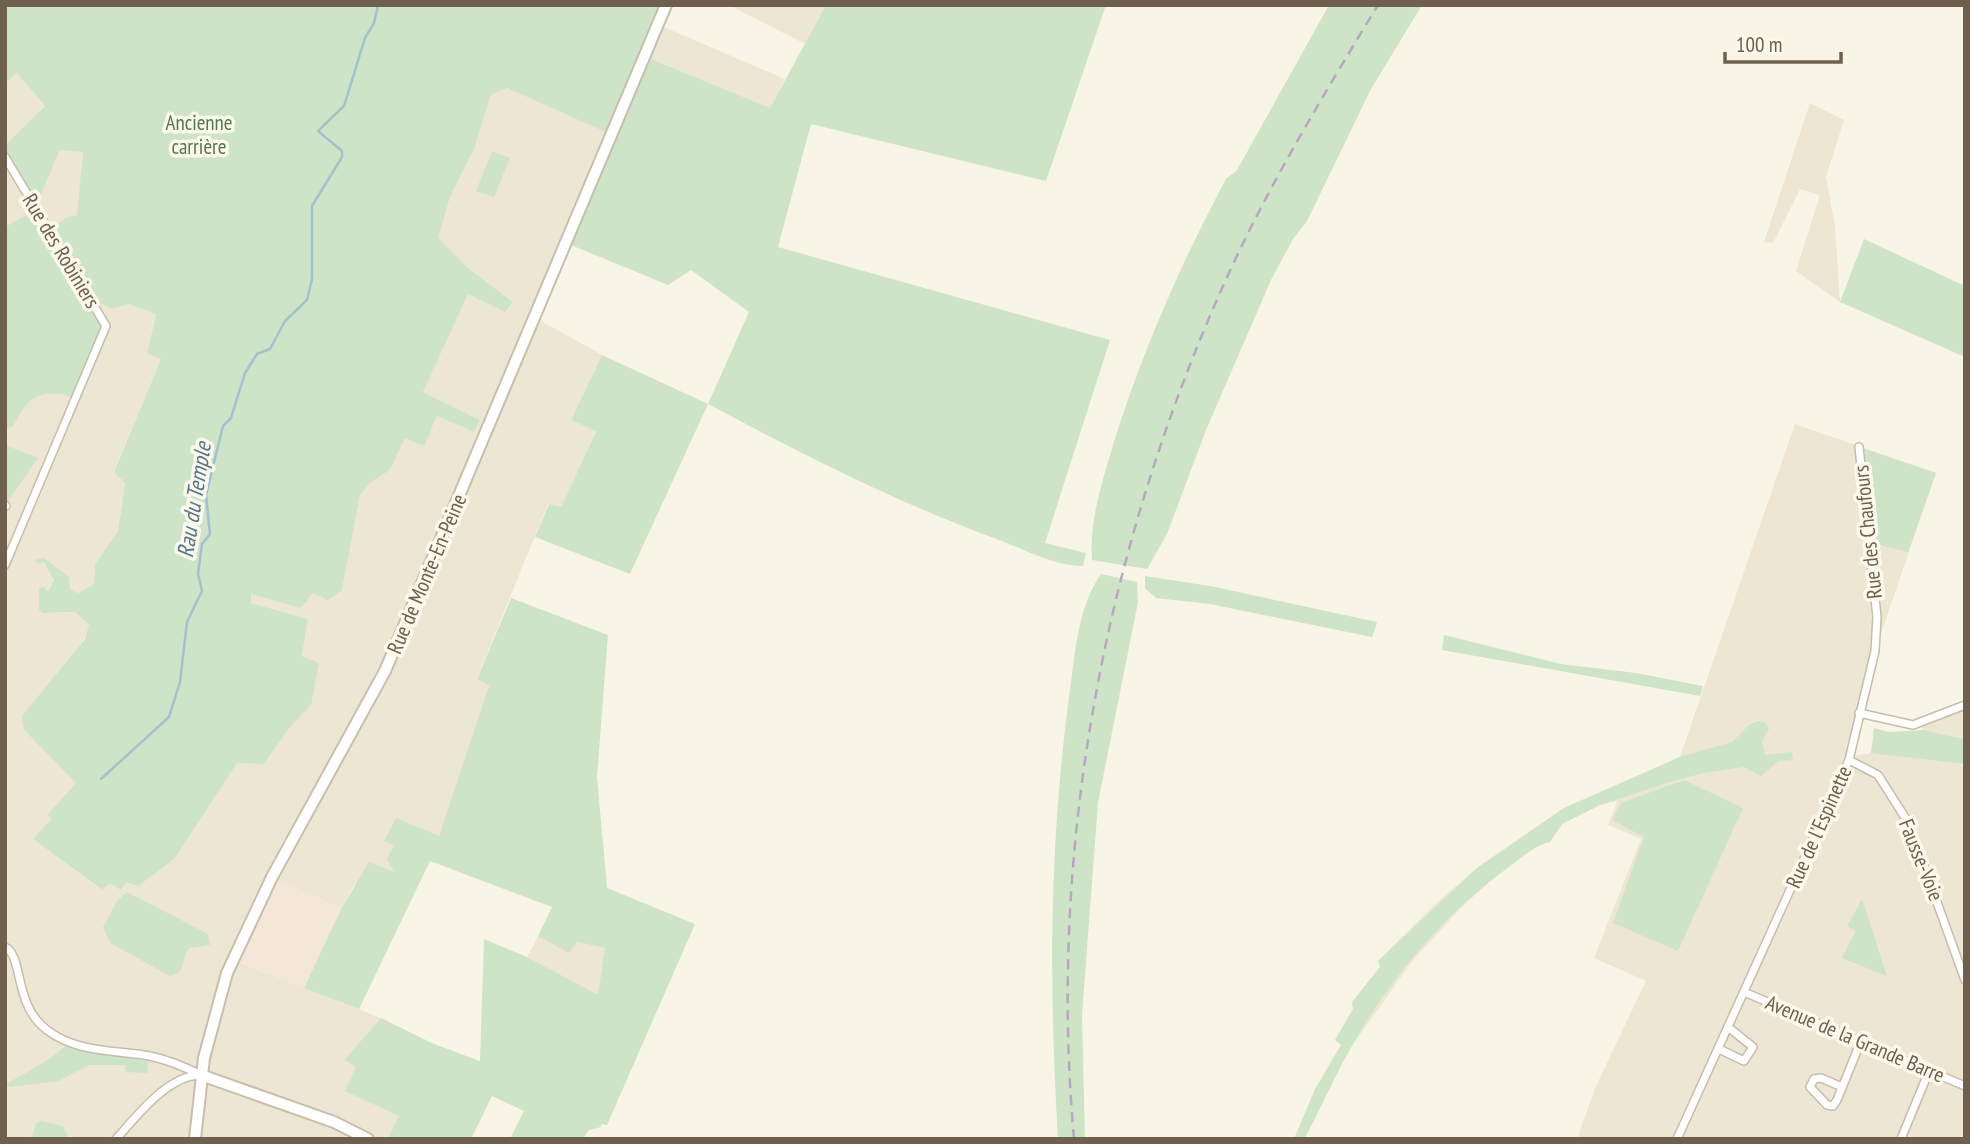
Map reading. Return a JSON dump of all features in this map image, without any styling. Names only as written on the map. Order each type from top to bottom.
[{"type":"main road","name":"Rue de Monte-En-Peine","points":[[195,1139],[201,1074],[223,985],[251,917],[385,671],[666,5]]},
{"type":"main road","points":[[201,1074],[334,1122],[368,1139]]},
{"type":"street","name":"Rue des Robiniers","points":[[5,157],[106,326],[5,565]]},
{"type":"street","name":"Rue des Chaufours","points":[[1859,447],[1877,617]]},
{"type":"street","name":"Rue de l'Espinette","points":[[1677,1139],[1849,760],[1875,651],[1877,617]]},
{"type":"street","points":[[1859,713],[1913,724],[1965,705]]},
{"type":"street","name":"Fausse-Voie","points":[[1849,760],[1878,775],[1908,822],[1965,980]]},
{"type":"street","points":[[5,947],[15,954],[20,987],[31,1014],[49,1032],[84,1047],[168,1060],[201,1074]]},
{"type":"street","name":"Avenue de la Grande Barre","points":[[1744,992],[1965,1086]]},
{"type":"street","points":[[1718,1049],[1744,1061],[1753,1047],[1728,1027]]},
{"type":"street","points":[[1842,1087],[1821,1078],[1814,1079],[1810,1087],[1833,1106],[1842,1087],[1861,1041]]},
{"type":"street","points":[[1901,1139],[1929,1071]]},
{"type":"street","points":[[116,1139],[168,1088],[185,1078],[201,1074]]},
{"type":"shaded area","points":[[666,5],[674,5],[664,27],[785,79],[770,108],[644,56]]},
{"type":"shaded area","points":[[729,5],[826,5],[805,44]]},
{"type":"shaded area","points":[[17,73],[45,106],[5,145],[5,83]]},
{"type":"shaded area","points":[[507,88],[611,134],[536,318],[602,355],[571,420],[596,430],[561,507],[548,504],[477,678],[489,684],[439,836],[394,845],[394,873],[354,885],[341,909],[272,877],[234,960],[381,1018],[344,1060],[356,1067],[400,1116],[388,1139],[209,1139],[196,1135],[195,1139],[5,1139],[5,429],[14,426],[21,407],[34,396],[52,393],[76,398],[91,299],[111,309],[129,304],[156,313],[147,353],[161,359],[114,471],[125,483],[118,531],[95,564],[94,584],[79,593],[70,590],[44,561],[54,582],[51,589],[45,590],[50,613],[75,612],[89,625],[88,633],[24,730],[77,783],[48,814],[53,819],[33,839],[101,890],[108,883],[126,881],[237,763],[264,764],[291,726],[311,705],[302,656],[308,619],[251,603],[251,594],[342,590],[360,495],[370,483],[390,470],[405,438],[431,430],[437,416],[474,432],[479,420],[423,392],[468,293],[505,311],[513,302],[468,268],[437,238],[450,197],[474,149],[491,95]]},
{"type":"shaded area","points":[[1810,103],[1844,120],[1826,177],[1835,227],[1840,302],[1796,271],[1820,195],[1800,189],[1773,243],[1764,242]]},
{"type":"shaded area","points":[[67,148],[83,151],[78,215],[67,217],[49,230],[36,209],[5,227],[5,157],[43,189],[54,158],[60,150]]},
{"type":"shaded area","points":[[1795,424],[1936,473],[1875,651],[1848,757],[1871,753],[1961,762],[1965,774],[1965,1139],[1577,1139],[1596,1086],[1646,981],[1594,958],[1641,839],[1608,825],[1617,801],[1600,805],[1562,824],[1550,842],[1540,844],[1496,876],[1463,906],[1413,960],[1349,1050],[1335,1040],[1353,1009],[1352,1002],[1380,967],[1378,961],[1433,906],[1477,868],[1564,808],[1680,757]]},
{"type":"shaded area","points":[[1965,705],[1965,739],[1923,730],[1921,723]]},
{"type":"shaded area","points":[[272,877],[341,909],[304,988],[233,959]]},
{"type":"shaded area","points":[[538,936],[569,952],[577,942],[606,948],[598,996],[527,957]]},
{"type":"green space","name":"Ancienne carrière","points":[[5,5],[666,5],[644,56],[770,108],[826,5],[1106,5],[1046,181],[811,124],[778,247],[1110,340],[1045,543],[1086,553],[1083,566],[1062,564],[1042,557],[889,495],[708,404],[749,312],[691,270],[668,285],[566,243],[610,134],[507,88],[491,95],[474,149],[450,197],[438,238],[468,268],[513,302],[505,312],[468,294],[423,392],[480,420],[474,432],[437,416],[424,446],[405,438],[390,470],[370,483],[360,495],[342,590],[328,600],[313,593],[301,608],[251,594],[251,603],[308,619],[302,656],[319,663],[311,705],[291,726],[264,764],[237,763],[174,859],[138,886],[126,882],[121,890],[109,883],[102,890],[33,839],[52,819],[47,815],[76,783],[24,730],[22,716],[85,639],[89,625],[75,612],[43,613],[39,610],[39,589],[43,587],[48,591],[54,581],[44,562],[38,564],[35,560],[44,558],[69,577],[70,589],[78,593],[94,584],[95,564],[118,531],[125,483],[114,472],[161,359],[147,353],[156,314],[129,304],[111,309],[91,299],[106,326],[76,399],[55,394],[38,396],[24,407],[14,426],[5,429],[5,227],[36,209],[49,230],[67,217],[77,215],[83,152],[60,150],[41,194],[31,199],[5,157],[5,145],[45,106],[17,73],[5,83]]},
{"type":"green space","points":[[1329,5],[1422,5],[1371,89],[1307,221],[1293,239],[1271,280],[1206,430],[1167,534],[1147,569],[1092,560],[1094,516],[1105,473],[1136,376],[1163,309],[1226,179],[1237,170]]},
{"type":"green space","points":[[492,151],[510,158],[494,197],[476,191]]},
{"type":"green space","points":[[1864,239],[1965,286],[1965,357],[1840,302]]},
{"type":"green space","points":[[602,355],[708,404],[630,574],[535,537],[549,504],[561,507],[596,431],[571,420]]},
{"type":"green space","points":[[5,445],[38,458],[7,503],[5,498]]},
{"type":"green space","points":[[1859,447],[1936,473],[1908,552],[1867,542]]},
{"type":"green space","points":[[1101,574],[1137,582],[1138,602],[1098,803],[1082,1015],[1085,1139],[1058,1139],[1052,972],[1054,863],[1062,753],[1078,633],[1087,602]]},
{"type":"green space","points":[[1145,576],[1210,586],[1377,622],[1372,637],[1210,604],[1156,598],[1145,588]]},
{"type":"green space","points":[[511,598],[608,635],[597,777],[607,888],[695,924],[607,1125],[601,1124],[601,1127],[589,1130],[583,1139],[510,1139],[524,1111],[492,1096],[471,1139],[388,1139],[399,1116],[345,1091],[356,1067],[344,1060],[381,1018],[434,1044],[480,1061],[484,939],[527,957],[598,995],[605,948],[577,942],[569,953],[538,936],[552,907],[430,861],[359,1009],[304,988],[341,909],[369,862],[394,872],[387,859],[394,845],[384,841],[396,818],[439,836],[489,685],[477,679]]},
{"type":"green space","points":[[1444,635],[1561,664],[1636,673],[1703,686],[1700,696],[1442,650]]},
{"type":"green space","points":[[1758,721],[1766,723],[1769,729],[1762,742],[1765,755],[1792,752],[1793,760],[1779,761],[1761,776],[1743,767],[1703,773],[1600,805],[1562,824],[1550,842],[1526,853],[1459,908],[1417,953],[1379,1002],[1342,1064],[1304,1139],[1294,1139],[1315,1089],[1341,1045],[1335,1040],[1353,1009],[1352,1002],[1380,967],[1378,961],[1477,868],[1564,808],[1680,757],[1732,742],[1749,725]]},
{"type":"green space","points":[[1874,728],[1889,732],[1923,730],[1965,739],[1965,764],[1871,753]]},
{"type":"green space","points":[[1684,780],[1743,808],[1678,951],[1613,923],[1644,837],[1612,820],[1621,803]]},
{"type":"green space","points":[[127,892],[208,934],[210,945],[189,948],[182,968],[170,976],[110,943],[103,927],[117,901]]},
{"type":"green space","points":[[1862,899],[1887,976],[1842,958],[1856,931],[1847,926]]},
{"type":"green space","points":[[68,1042],[149,1056],[147,1073],[126,1072],[125,1065],[89,1065],[58,1081],[9,1087],[6,1084],[48,1059]]},
{"type":"green space","points":[[40,1121],[63,1126],[69,1139],[31,1139],[36,1124]]},
{"type":"waterway","name":"Rau du Temple","points":[[101,779],[169,717],[180,682],[187,622],[202,591],[198,574],[202,544],[210,534],[206,495],[223,426],[231,418],[245,373],[257,354],[270,349],[285,321],[307,300],[312,279],[312,206],[342,157],[342,151],[318,131],[344,106],[378,5]]},
{"type":"railway","points":[[1074,1139],[1068,1027],[1070,914],[1080,802],[1097,690],[1121,580],[1152,471],[1190,365],[1234,262],[1285,164],[1378,5]]}]
